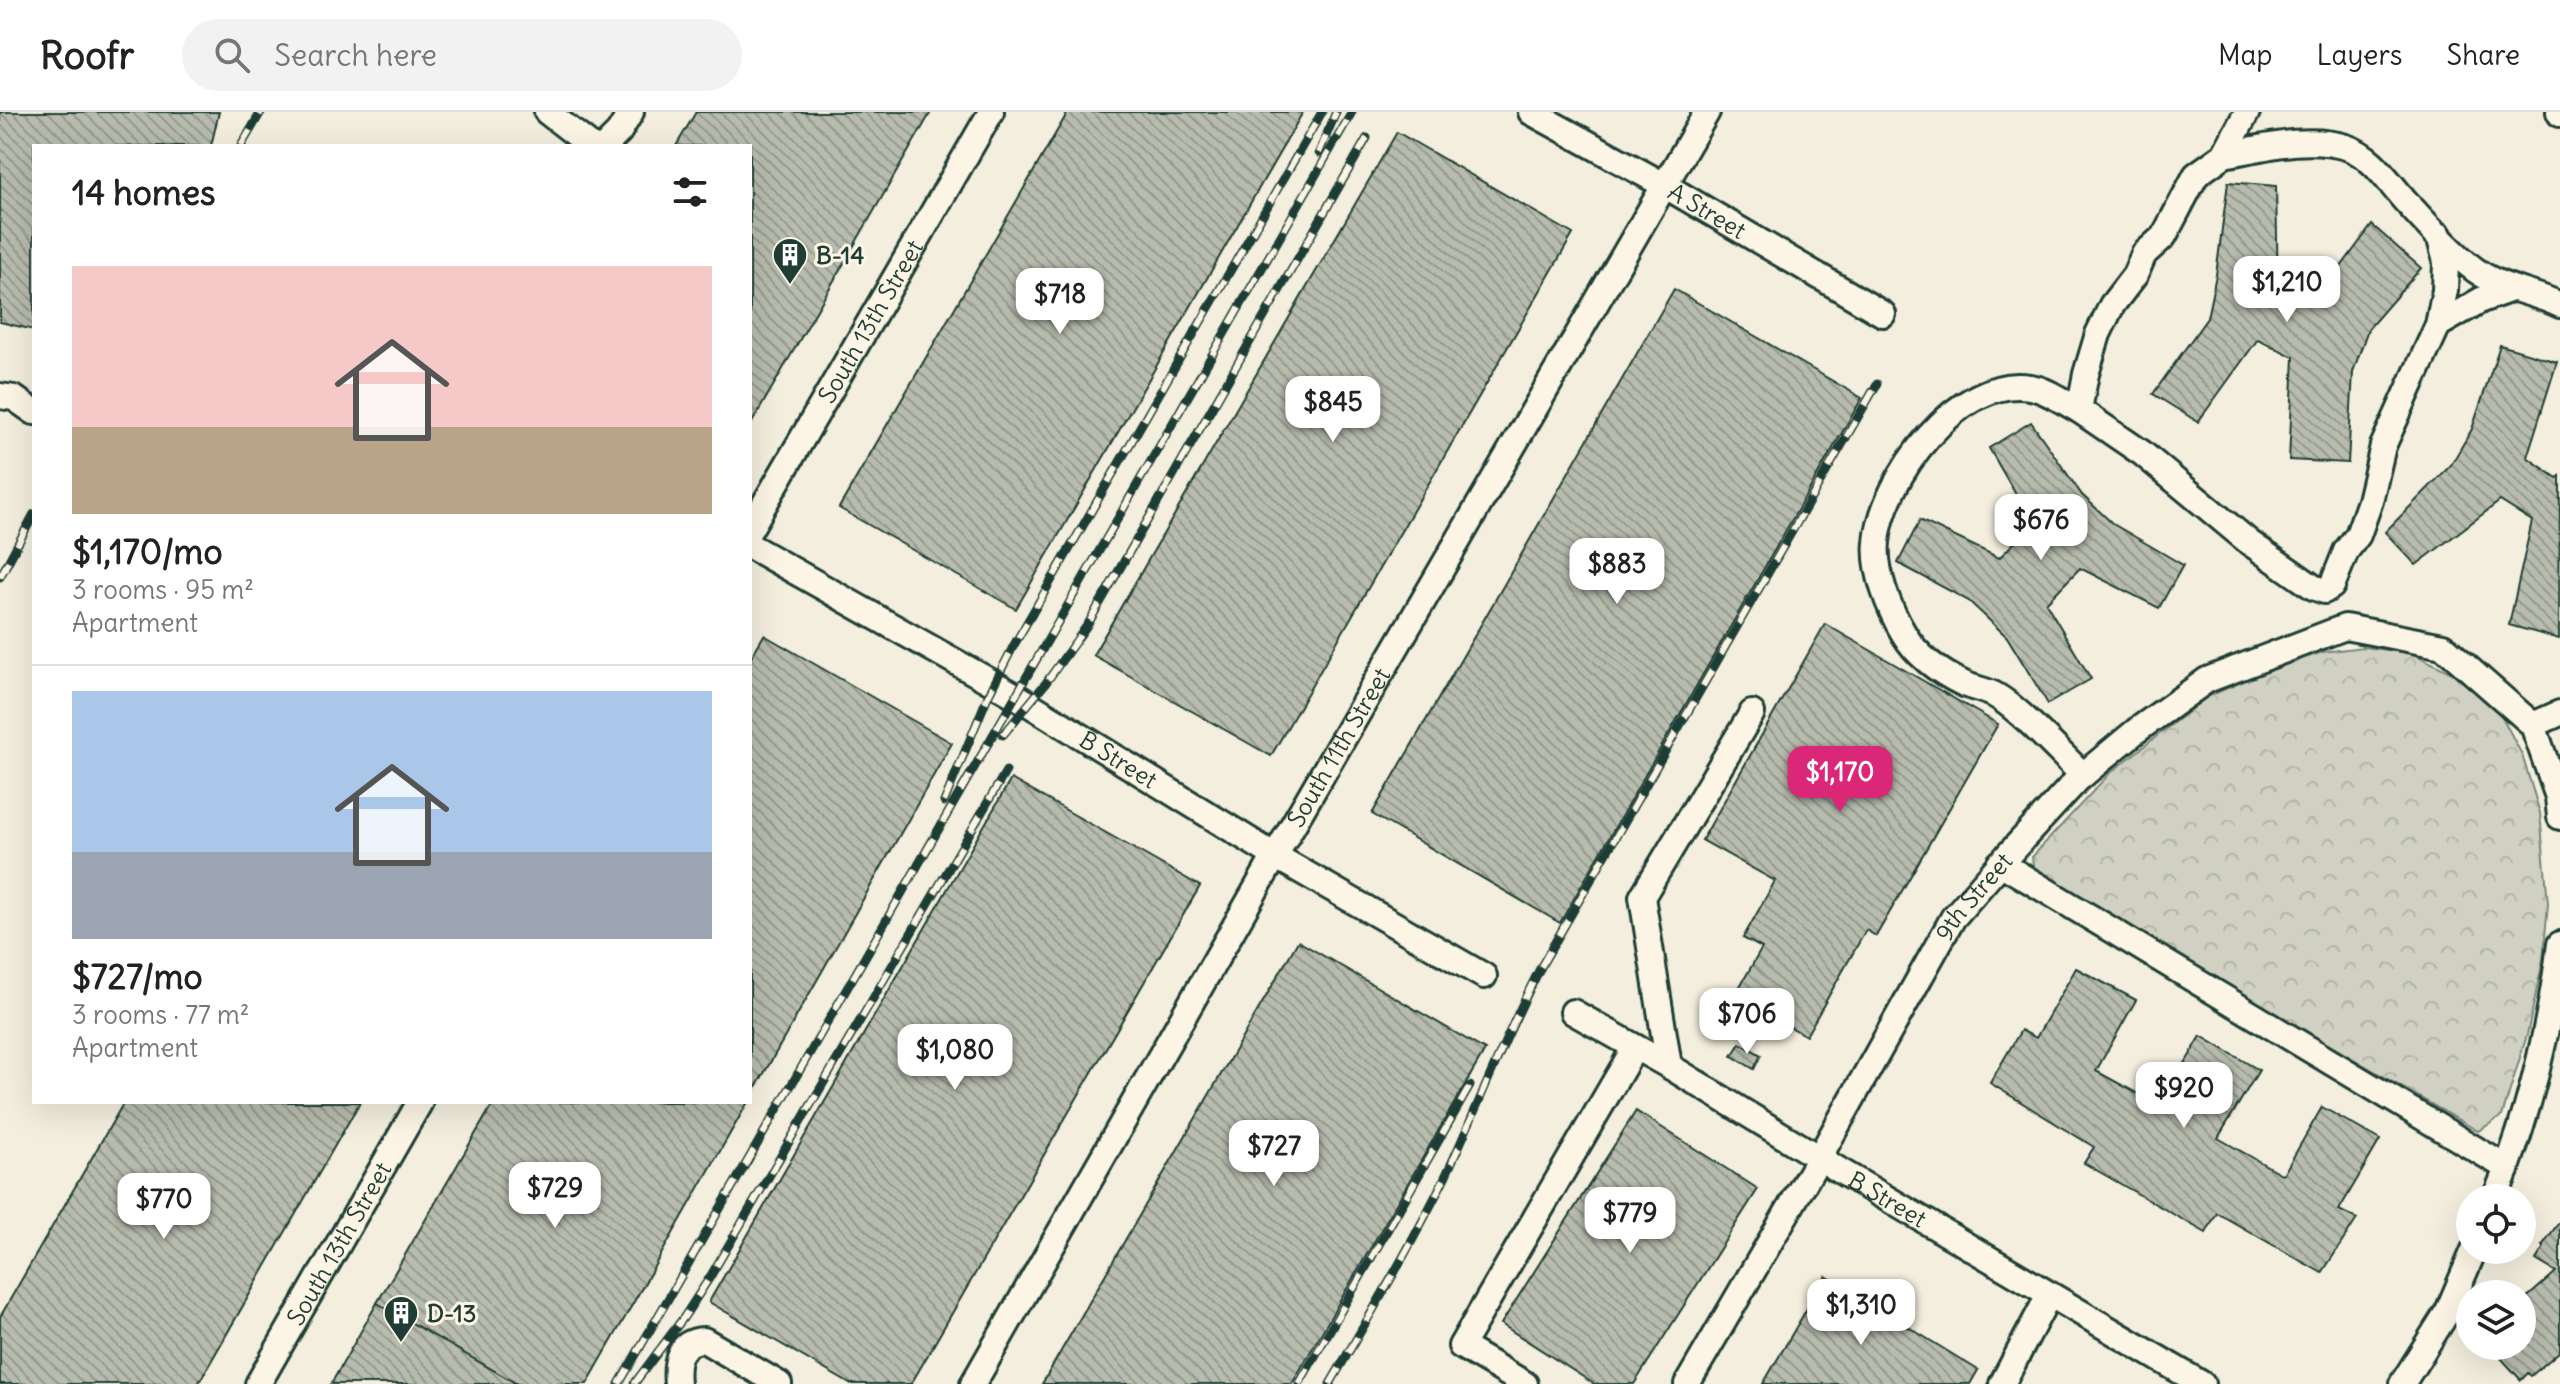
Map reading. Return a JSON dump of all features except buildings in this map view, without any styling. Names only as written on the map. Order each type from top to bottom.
[{"type":"lane","points":[[607,144],[631,112]]},
{"type":"lane","name":"South 13th Street","points":[[752,526],[991,112]]},
{"type":"lane","name":"A Street","points":[[1531,112],[1664,185],[1883,314]]},
{"type":"lane","name":"South 11th Street","points":[[973,1384],[1707,112]]},
{"type":"lane","points":[[2224,155],[2247,112]]},
{"type":"lane","points":[[553,114],[589,144]]},
{"type":"lane","points":[[2079,410],[2098,334],[2112,305],[2135,275],[2144,254],[2164,236],[2196,175],[2224,155],[2311,142],[2348,148],[2379,169],[2406,203],[2472,268],[2509,290],[2559,299]]},
{"type":"lane","points":[[2083,775],[1994,695],[1966,685],[1932,665],[1906,637],[1885,596],[1876,544],[1884,506],[1903,474],[1937,427],[1962,404],[2001,388],[2031,387],[2079,410],[2142,453],[2250,543],[2313,587],[2324,591],[2332,586],[2346,551],[2358,535],[2383,446],[2438,325],[2445,290],[2446,262],[2439,235]]},
{"type":"lane","points":[[2438,325],[2481,300],[2509,290]]},
{"type":"lane","points":[[0,396],[14,398],[32,411]]},
{"type":"lane","name":"B Street","points":[[752,547],[1016,696],[1275,856],[1484,976]]},
{"type":"lane","name":"9th Street","points":[[1687,1384],[1819,1158],[1953,918],[2083,775],[2136,731],[2207,680],[2345,627],[2443,646],[2533,725]]},
{"type":"lane","points":[[1669,1066],[1642,897],[1752,713]]},
{"type":"lane","points":[[2560,713],[2533,725],[2558,797],[2560,817]]},
{"type":"lane","points":[[2000,863],[2507,1168]]},
{"type":"lane","points":[[2501,1184],[2541,1056],[2560,944]]},
{"type":"lane","name":"B Street","points":[[1573,1012],[2202,1384]]},
{"type":"lane","points":[[1525,1384],[1461,1346],[1635,1047]]},
{"type":"lane","name":"South 13th Street","points":[[258,1384],[419,1104]]},
{"type":"lane","points":[[2402,1384],[2448,1311],[2468,1264]]},
{"type":"lane","points":[[2002,1384],[2049,1295]]},
{"type":"lane","points":[[677,1384],[676,1362],[684,1346],[695,1340],[704,1340],[779,1384]]},
{"type":"green space","points":[[2363,647],[2412,653],[2466,680],[2499,711],[2522,755],[2540,813],[2548,903],[2543,960],[2527,1035],[2502,1116],[2478,1131],[2034,875],[2032,857],[2109,774],[2205,698],[2266,671],[2323,652]]},
{"type":"railway","points":[[242,144],[261,112]]},
{"type":"railway","points":[[944,802],[988,696],[1014,645],[1322,112]]},
{"type":"railway","points":[[1319,153],[1336,112]]},
{"type":"railway","points":[[619,1384],[1352,112]]},
{"type":"railway","points":[[1003,735],[1088,624],[1367,138]]},
{"type":"railway","points":[[1330,1384],[1433,1202],[1543,963],[1877,384]]},
{"type":"railway","points":[[0,577],[32,518]]},
{"type":"railway","points":[[634,1384],[710,1277],[1006,771]]},
{"type":"railway","points":[[1299,1384],[1470,1086]]},
{"type":"place","name":"B-14","points":[[790,286]]},
{"type":"place","name":"D-13","points":[[401,1344]]}]
